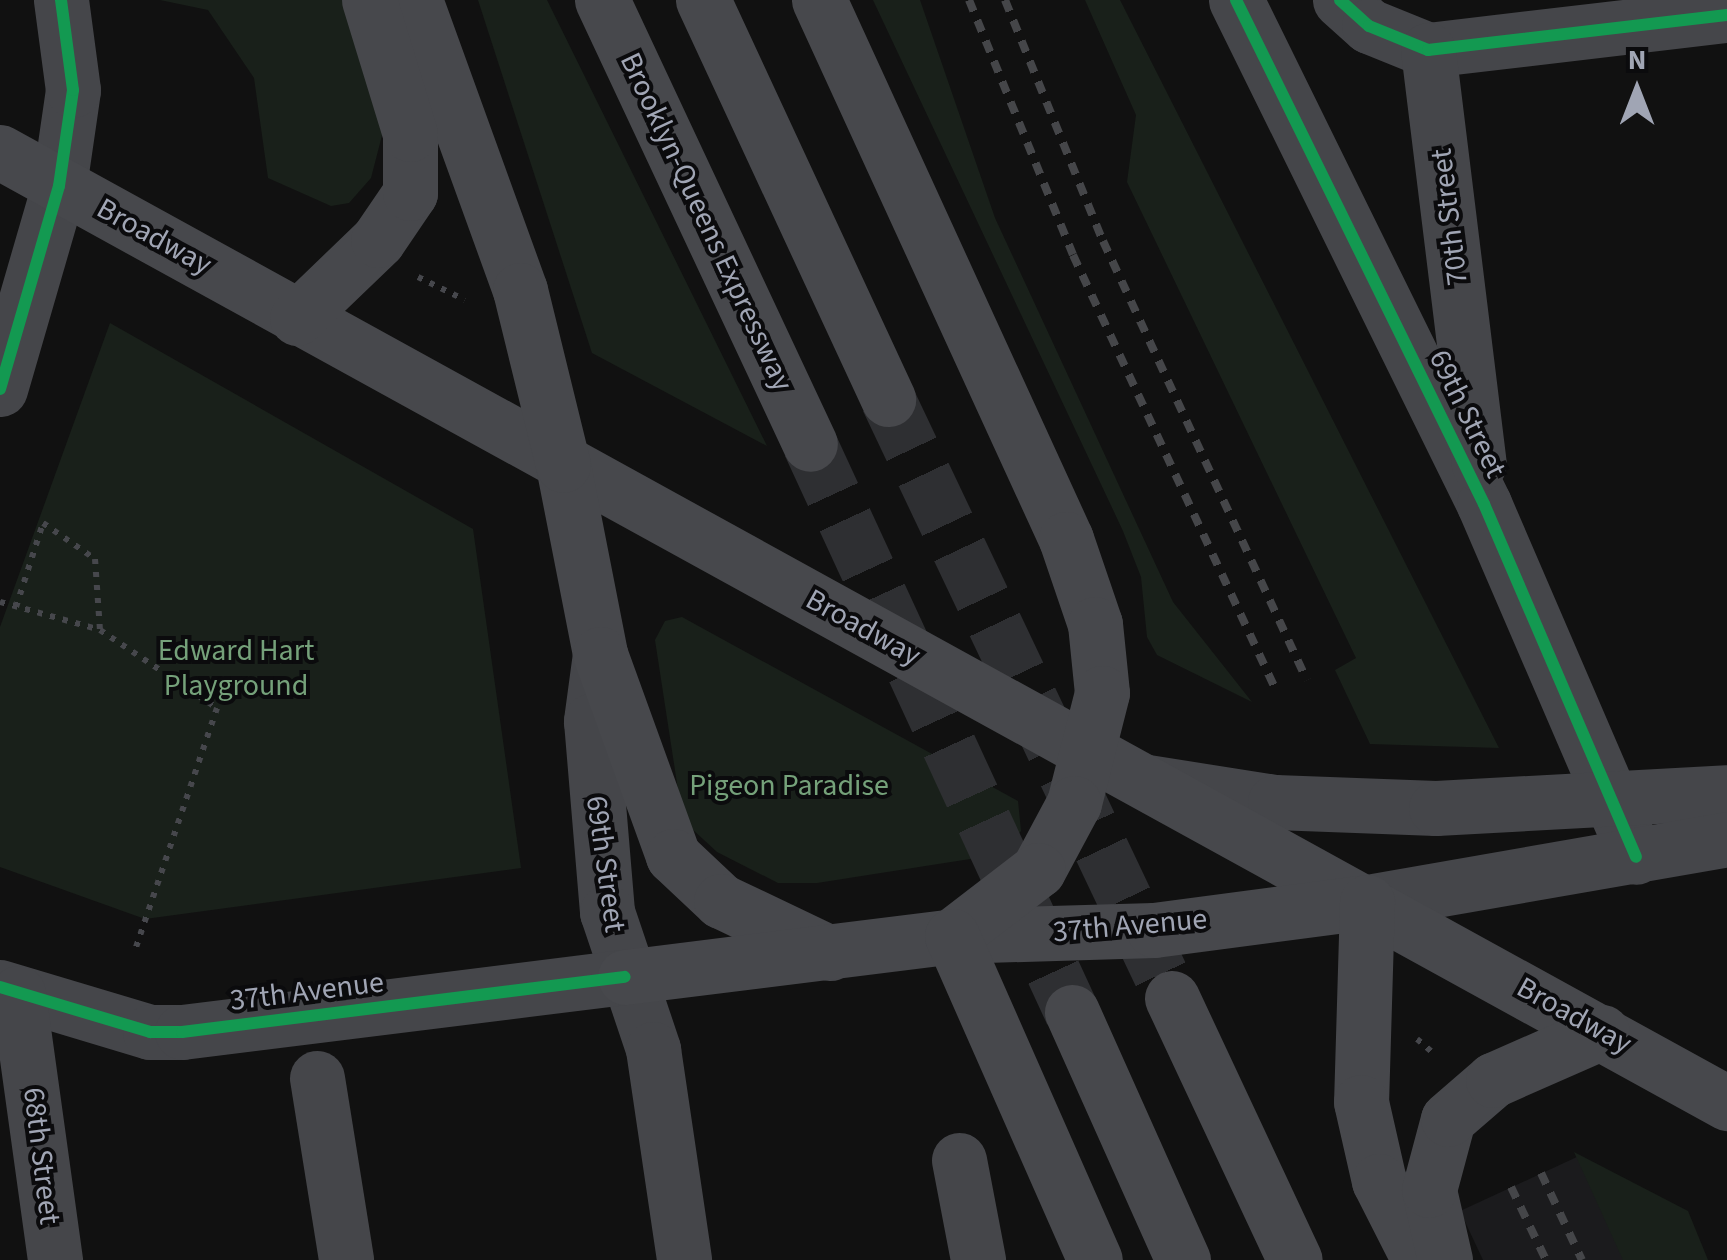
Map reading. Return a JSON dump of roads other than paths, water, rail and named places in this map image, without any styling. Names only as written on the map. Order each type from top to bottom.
[{"type":"main road","points":[[297,318],[378,240],[410,193],[410,134],[369,0]]},
{"type":"main road","name":"69th Street","points":[[416,0],[520,290],[562,465],[600,654]]},
{"type":"main road","name":"Brooklyn-Queens Expressway","points":[[602,0],[810,444]]},
{"type":"main road","points":[[703,0],[888,400]]},
{"type":"main road","points":[[819,0],[1076,564],[1102,662],[1088,751],[1074,803],[1038,870],[952,936],[1095,1260]]},
{"type":"main road","name":"Broadway","points":[[0,152],[562,465],[1727,1102]]},
{"type":"main road","points":[[600,654],[673,856],[721,901],[830,954]]},
{"type":"main road","points":[[1367,902],[1361,1102],[1380,1181],[1419,1260]]},
{"type":"main road","name":"37th Avenue","points":[[625,977],[952,936],[1154,930],[1367,902]]},
{"type":"main road","points":[[1172,998],[1295,1260]]},
{"type":"main road","points":[[1072,1012],[1183,1260]]},
{"type":"main road","points":[[1444,1260],[1429,1177],[1448,1119],[1492,1080],[1602,1032]]},
{"type":"street","points":[[0,389],[59,186],[73,90],[61,0]]},
{"type":"street","name":"69th Street","points":[[1236,0],[1484,504],[1636,857]]},
{"type":"street","points":[[1340,0],[1369,26],[1428,50],[1727,16]]},
{"type":"street","name":"70th Street","points":[[1428,50],[1484,504]]},
{"type":"street","name":"69th Street","points":[[600,654],[594,793],[625,977],[654,1049],[684,1260]]},
{"type":"street","points":[[1142,781],[1360,806],[1612,801],[1727,792]]},
{"type":"street","name":"37th Avenue","points":[[1367,902],[1727,839]]},
{"type":"street","name":"37th Avenue","points":[[9,990],[150,1032],[182,1032],[625,977]]},
{"type":"street","name":"68th Street","points":[[9,990],[55,1260]]},
{"type":"street","points":[[317,1078],[346,1260]]},
{"type":"street","points":[[960,1160],[978,1260]]},
{"type":"tunnel","points":[[888,399],[1172,998]]},
{"type":"tunnel","points":[[810,444],[1072,1012]]},
{"type":"railway","points":[[969,0],[1073,255],[1277,693]]},
{"type":"railway","points":[[1005,0],[1103,241],[1307,680]]},
{"type":"railway","points":[[1541,1173],[1582,1260]]},
{"type":"railway","points":[[1511,1187],[1546,1260]]},
{"type":"park label","name":"Edward Hart Playground","points":[[236,668]]},
{"type":"park label","name":"Pigeon Paradise","points":[[789,786]]}]
